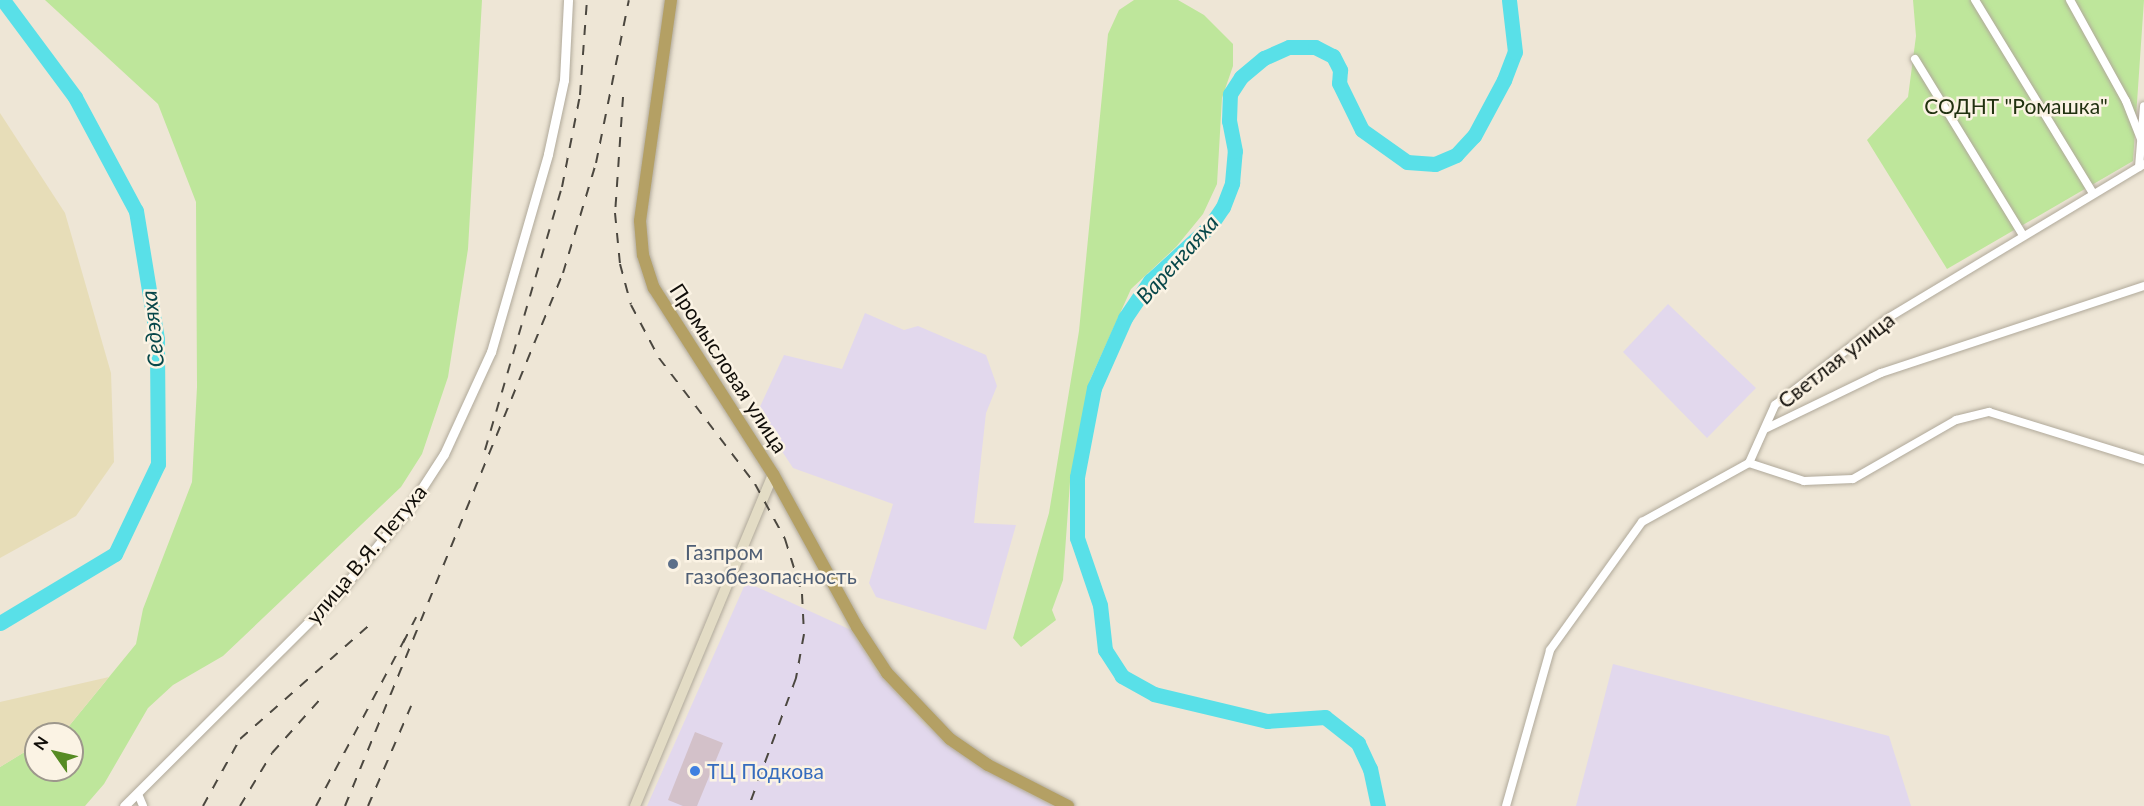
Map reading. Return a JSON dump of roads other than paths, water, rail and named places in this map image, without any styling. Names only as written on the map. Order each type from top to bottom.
[{"type":"highway","name":"Промысловая улица","points":[[671,0],[641,203],[643,255],[669,313],[773,474]]},
{"type":"highway","points":[[773,474],[857,627],[919,710],[970,754],[1068,806]]},
{"type":"main road","name":"Промысловая улица","points":[[635,806],[773,474]]},
{"type":"street","name":"улица В.Я. Петуха","points":[[124,806],[340,591],[403,515],[444,454],[491,352],[530,221],[561,102],[568,0]]},
{"type":"street","points":[[1975,0],[2093,193]]},
{"type":"street","points":[[2070,0],[2126,101],[2141,139]]},
{"type":"street","points":[[1915,59],[2023,235]]},
{"type":"street","points":[[2141,165],[2144,106]]},
{"type":"street","name":"Светлая улица","points":[[1749,463],[1775,405],[1794,388],[1888,318],[2141,165]]},
{"type":"street","points":[[1765,429],[1881,373],[2144,286]]},
{"type":"street","points":[[1506,806],[1547,659],[1556,639],[1642,522],[1749,463],[1804,482],[1853,479],[1956,420],[1989,412],[2144,460]]},
{"type":"street","points":[[138,794],[143,806]]},
{"type":"waterway","name":"Седэяха","points":[[0,623],[115,554],[158,464],[157,339],[136,211],[75,97],[3,0]]},
{"type":"waterway","name":"Варенгаяха","points":[[1378,806],[1370,769],[1358,743],[1325,717],[1267,721],[1154,694],[1122,676],[1105,650],[1100,605],[1077,538],[1077,477],[1094,388],[1125,318],[1150,281],[1210,226],[1223,207],[1232,183],[1235,151],[1229,121],[1230,94],[1241,77],[1264,58],[1289,47],[1315,47],[1333,56],[1340,70],[1339,83],[1362,130],[1407,162],[1435,164],[1456,155],[1474,136],[1504,80],[1515,52],[1509,0]]},
{"type":"railway","points":[[485,450],[562,187],[580,95],[587,0]]},
{"type":"railway","points":[[345,806],[563,273],[596,163],[629,0]]},
{"type":"railway","points":[[623,97],[615,213],[620,264],[631,305],[659,358],[755,484],[785,539],[802,594],[804,634],[796,678],[749,806]]},
{"type":"railway","points":[[403,643],[416,617]]},
{"type":"railway","points":[[203,806],[240,739],[374,621]]},
{"type":"railway","points":[[316,806],[406,637]]},
{"type":"railway","points":[[240,806],[272,753],[324,695]]},
{"type":"railway","points":[[368,806],[411,706]]},
{"type":"place","name":"Газпром газобезопасность","points":[[673,564]]},
{"type":"place","name":"ТЦ Подкова","points":[[695,771]]},
{"type":"park label","name":"СОДНТ \"Ромашка\"","points":[[2016,106]]}]
